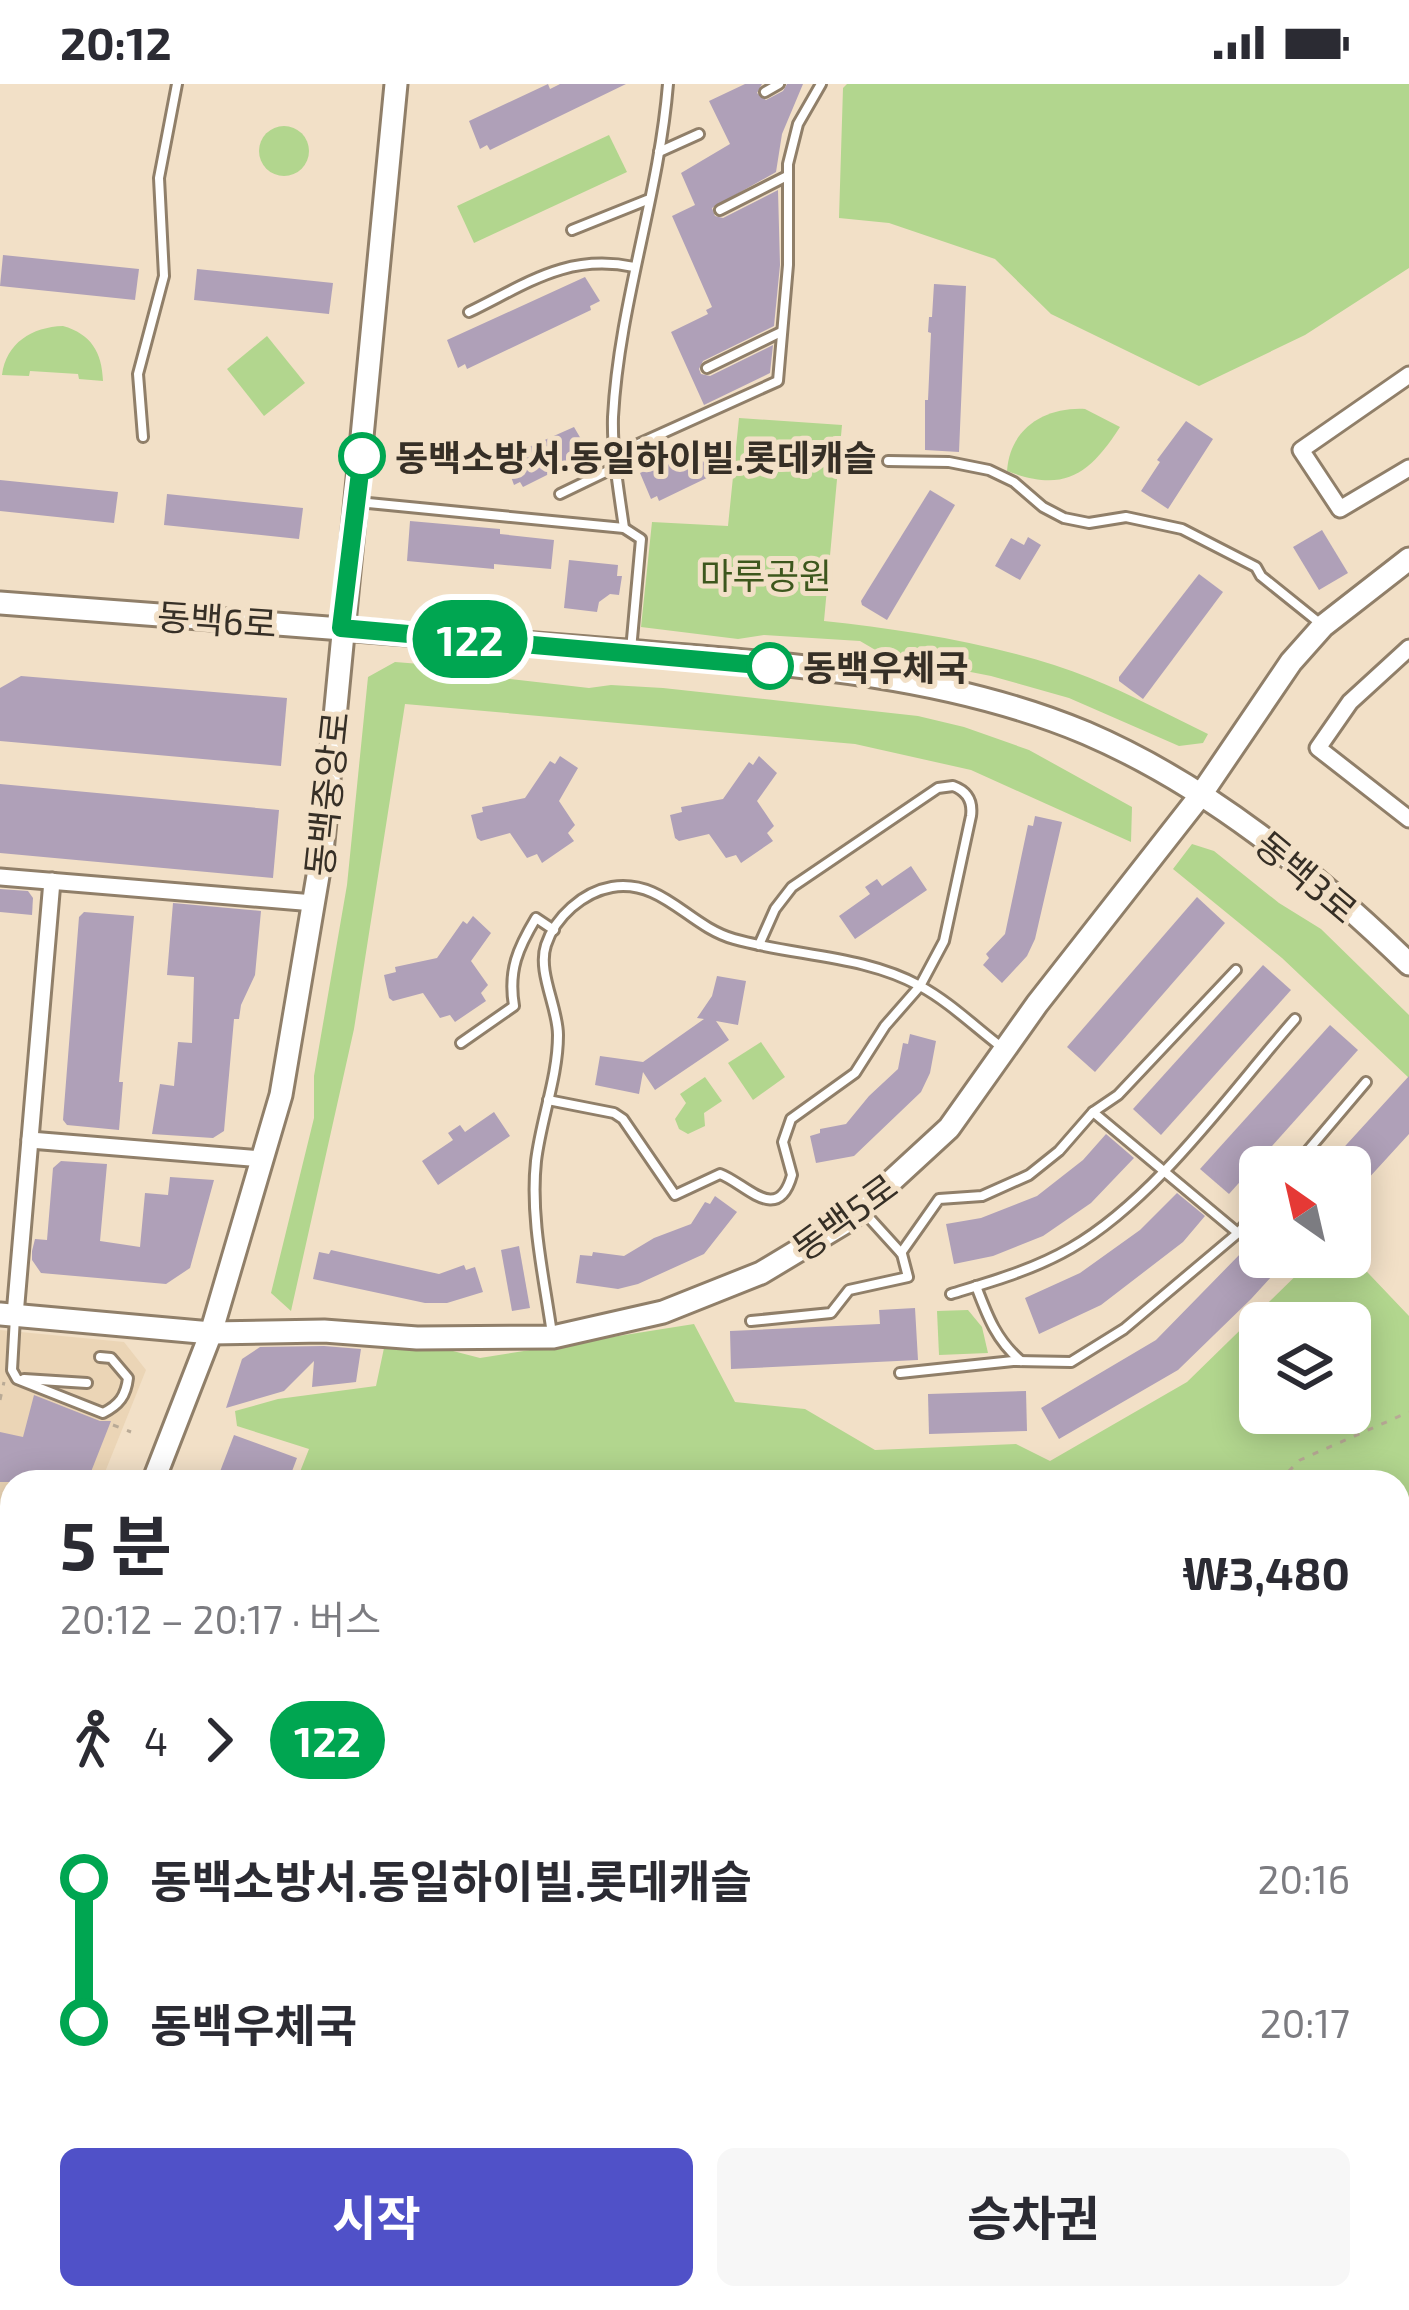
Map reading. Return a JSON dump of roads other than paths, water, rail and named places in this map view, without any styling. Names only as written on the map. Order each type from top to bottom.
[{"type":"street","name":"동백중앙로","points":[[158,1470],[211,1334],[281,1095],[314,902],[395,84]]},
{"type":"street","points":[[1409,375],[1301,450],[1340,508],[1409,468]]},
{"type":"street","name":"동백5로","points":[[8,1315],[211,1334],[324,1330],[417,1338],[553,1337],[663,1312],[714,1294],[804,1249],[862,1210],[949,1128],[1050,987],[1200,796],[1291,662],[1323,626],[1409,559]]},
{"type":"street","name":"동백6로","points":[[0,603],[631,652],[803,669],[965,694],[1089,735],[1200,796]]},
{"type":"street","points":[[1409,648],[1350,701],[1318,748],[1409,819]]},
{"type":"street","name":"동백3로","points":[[1200,796],[1278,849],[1409,964]]},
{"type":"street","points":[[0,877],[314,902]]},
{"type":"street","points":[[8,1315],[30,1140],[52,881]]},
{"type":"street","points":[[30,1140],[262,1159]]},
{"type":"lane","points":[[143,437],[138,374],[164,276],[159,178],[177,84]]},
{"type":"lane","points":[[624,529],[614,455],[615,399],[668,84]]},
{"type":"lane","points":[[765,92],[779,84]]},
{"type":"lane","points":[[614,455],[778,380],[788,266],[787,176],[798,124],[820,84]]},
{"type":"lane","points":[[658,152],[698,134]]},
{"type":"lane","points":[[720,210],[787,176]]},
{"type":"lane","points":[[572,230],[647,200]]},
{"type":"lane","points":[[469,312],[551,272],[584,262],[634,267]]},
{"type":"lane","points":[[707,368],[782,331]]},
{"type":"lane","points":[[888,461],[989,470],[1014,482],[1042,508],[1076,521],[1102,523],[1126,517],[1182,529],[1256,567],[1323,626]]},
{"type":"lane","points":[[560,494],[616,466]]},
{"type":"lane","points":[[357,502],[624,529],[641,539],[631,652]]},
{"type":"lane","points":[[548,1100],[614,1113],[623,1119],[675,1195],[720,1174],[752,1195],[776,1198],[784,1193],[792,1175],[783,1142],[791,1119],[854,1073],[885,1025],[920,986],[949,927],[970,800],[952,785],[938,788],[792,887],[775,909],[759,945]]},
{"type":"lane","points":[[553,1337],[535,1218],[536,1160],[558,1035],[544,955],[554,930],[583,898],[598,890],[647,887],[721,935],[870,967],[920,986],[1006,1050]]},
{"type":"lane","points":[[461,1043],[514,1006],[510,984],[516,951],[536,918],[554,930]]},
{"type":"lane","points":[[901,1253],[939,1199],[982,1196],[1029,1175],[1059,1151],[1236,970]]},
{"type":"lane","points":[[951,1294],[1024,1272],[1072,1248],[1121,1214],[1294,1019]]},
{"type":"lane","points":[[1312,1146],[1366,1082]]},
{"type":"lane","points":[[900,1373],[1022,1361],[1071,1362],[1124,1329],[1238,1233],[1093,1112]]},
{"type":"lane","points":[[751,1321],[831,1312],[849,1290],[908,1277],[901,1253],[862,1210]]},
{"type":"lane","points":[[976,1286],[991,1325],[1006,1348],[1022,1361]]},
{"type":"lane","points":[[8,1315],[12,1370],[17,1379],[103,1413],[115,1407],[126,1392],[128,1378],[111,1358],[100,1357]]},
{"type":"lane","points":[[17,1379],[87,1383]]},
{"type":"place","name":"동백소방서.동일하이빌.롯데캐슬","points":[[362,456]]},
{"type":"place","name":"동백우체국","points":[[770,666]]},
{"type":"park label","name":"마루공원","points":[[766,574]]}]
